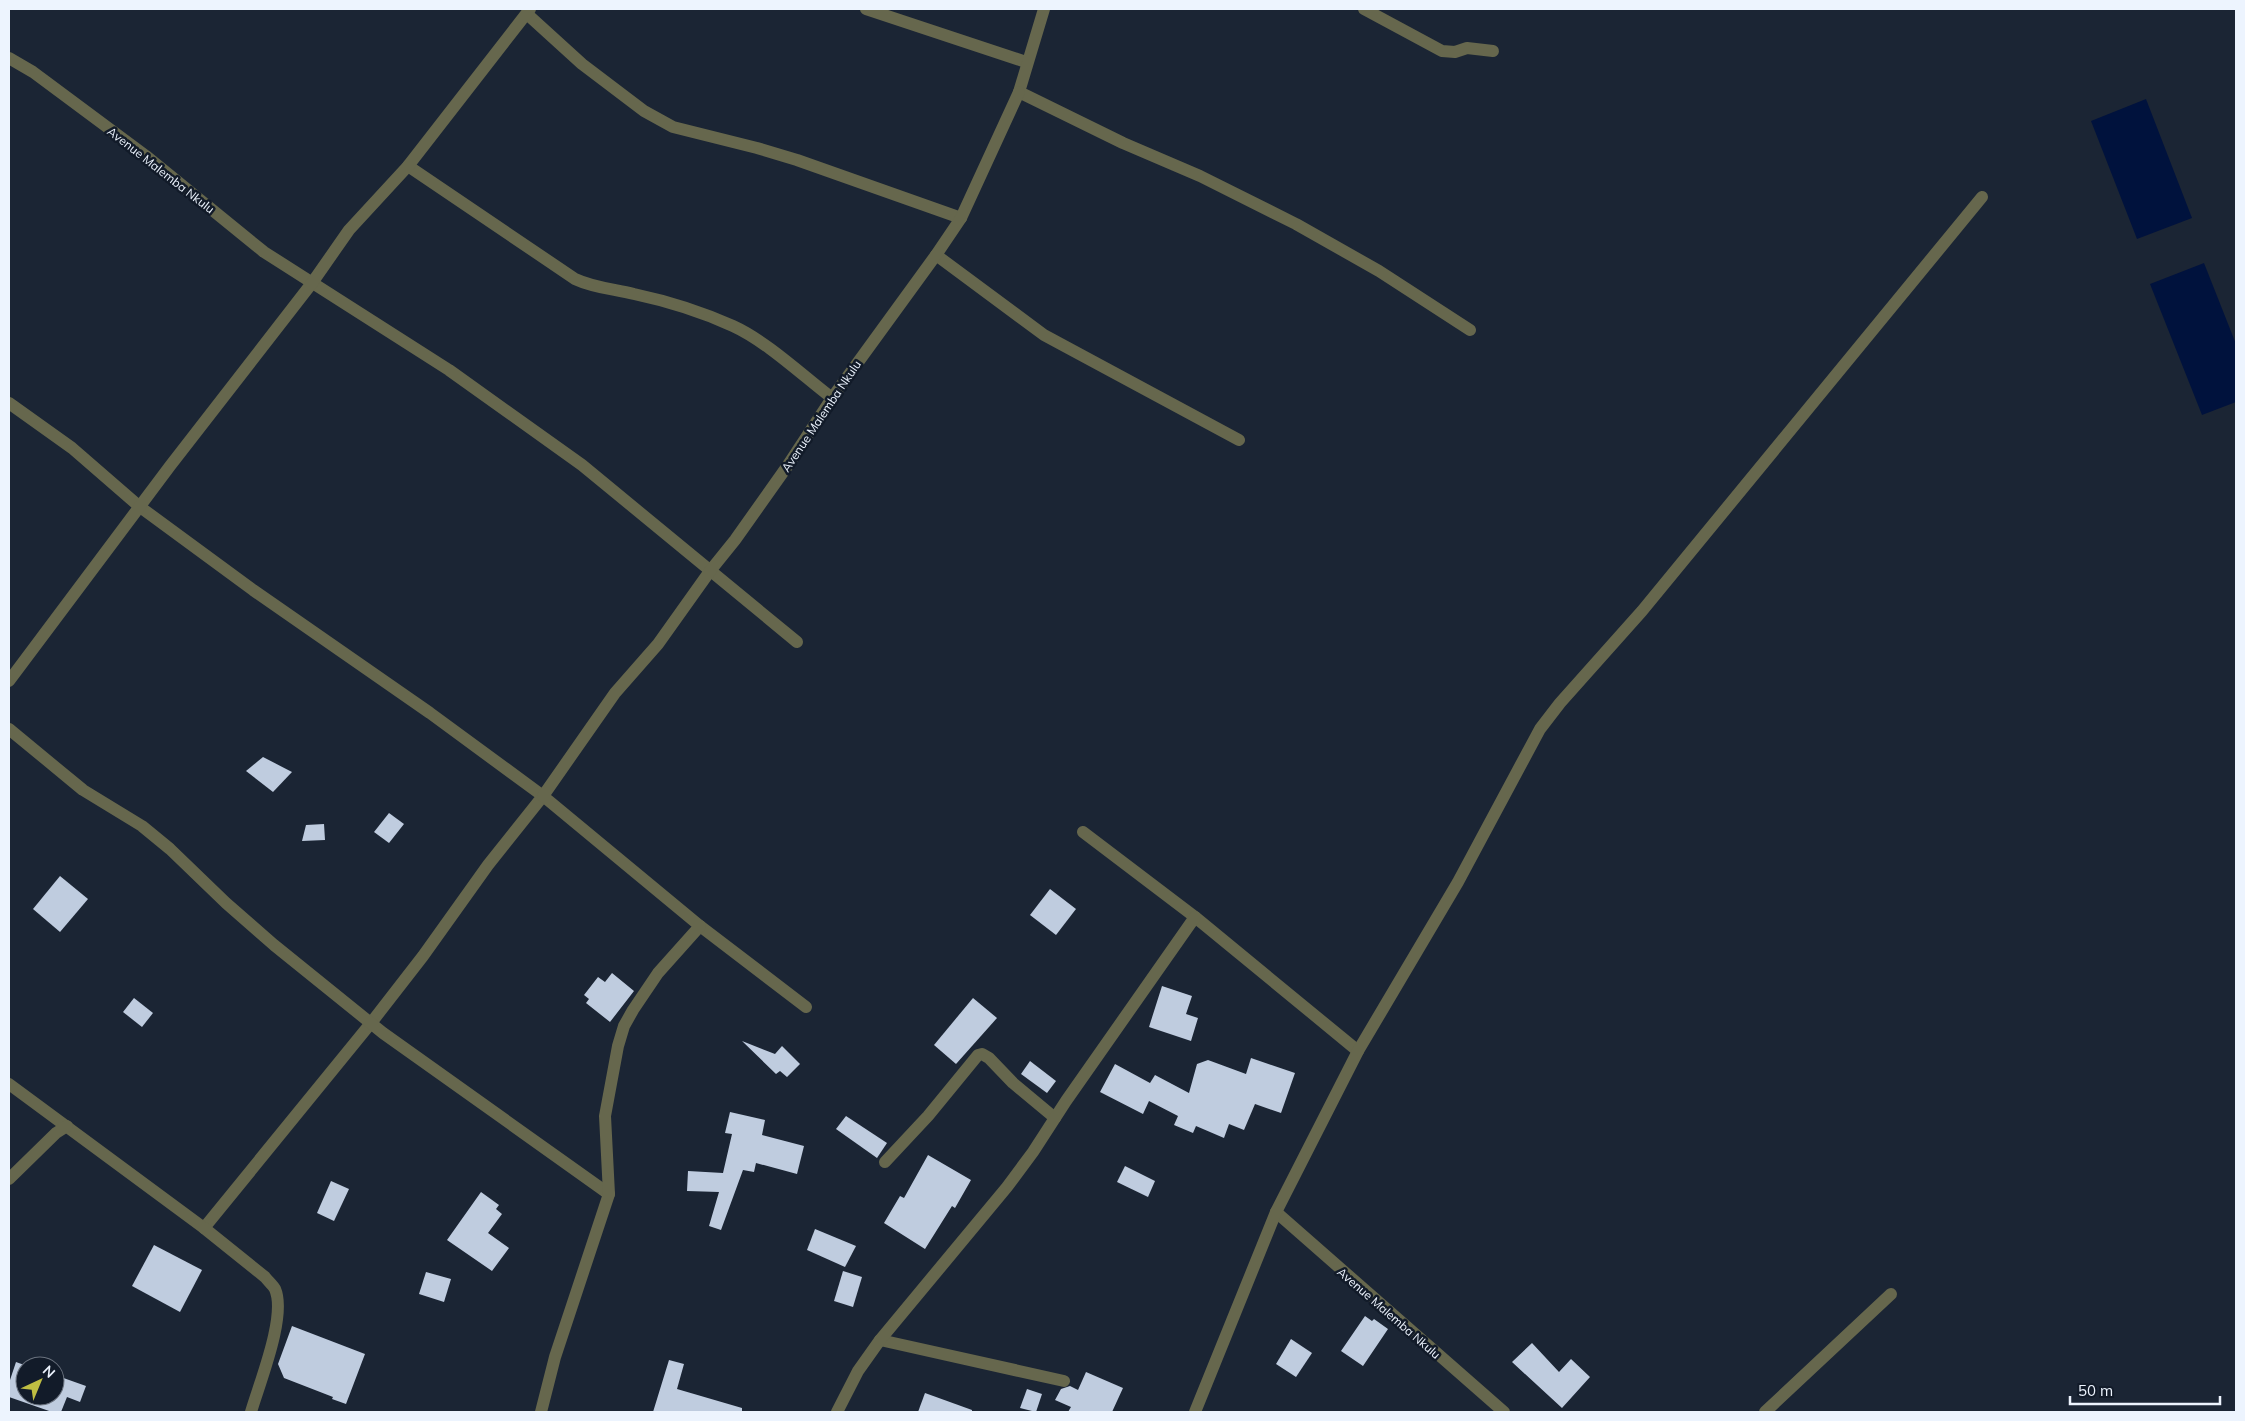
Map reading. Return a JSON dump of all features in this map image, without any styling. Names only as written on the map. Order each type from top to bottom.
[{"type":"street","points":[[866,9],[1026,62]]},
{"type":"street","name":"Avenue Malemba Nkulu","points":[[204,1228],[371,1024],[423,956],[488,865],[542,796],[615,694],[658,644],[710,571],[735,540],[786,468],[832,398],[936,255],[960,218],[1019,92],[1026,62],[1044,9]]},
{"type":"street","points":[[1364,9],[1442,50],[1455,52],[1467,48],[1493,51]]},
{"type":"street","points":[[9,681],[312,283],[349,230],[408,166],[529,11],[582,64],[644,112],[673,127],[781,155],[960,218]]},
{"type":"street","name":"Avenue Malemba Nkulu","points":[[9,58],[33,72],[146,156],[264,252],[449,370],[582,465],[798,642]]},
{"type":"street","points":[[1019,92],[1122,143],[1200,176],[1296,224],[1379,271],[1470,330]]},
{"type":"street","points":[[408,166],[575,279],[587,284],[635,294],[673,305],[732,326],[751,336],[832,398]]},
{"type":"street","points":[[1195,1412],[1276,1212],[1358,1051],[1458,882],[1540,729],[1560,703],[1642,611],[1982,197]]},
{"type":"street","points":[[936,255],[1044,335],[1239,440]]},
{"type":"street","points":[[9,404],[72,448],[140,507],[253,590],[430,713],[542,796],[700,926],[806,1007]]},
{"type":"street","points":[[9,729],[83,790],[142,826],[170,849],[260,933],[371,1024],[609,1194]]},
{"type":"street","points":[[1082,832],[1195,917],[1358,1051]]},
{"type":"street","points":[[837,1412],[858,1371],[880,1340],[1007,1186],[1195,917]]},
{"type":"street","points":[[541,1412],[555,1357],[609,1194],[605,1116],[618,1046],[624,1026],[658,974],[700,926]]},
{"type":"street","points":[[885,1162],[928,1116],[978,1055],[982,1054],[989,1058],[1013,1082],[1055,1118]]},
{"type":"street","points":[[9,1084],[204,1228],[265,1277],[274,1289],[277,1298],[276,1328],[251,1412]]},
{"type":"street","points":[[9,1179],[56,1133],[67,1126]]},
{"type":"street","name":"Avenue Malemba Nkulu","points":[[1276,1212],[1504,1412]]},
{"type":"street","points":[[1765,1412],[1891,1294]]},
{"type":"street","points":[[880,1340],[1064,1381]]},
{"type":"water","points":[[2146,99],[2192,218],[2137,239],[2091,121]]},
{"type":"water","points":[[2204,263],[2236,344],[2236,402],[2202,415],[2150,284]]},
{"type":"building","points":[[263,757],[292,772],[273,792],[246,771]]},
{"type":"building","points":[[389,813],[404,824],[389,843],[374,832]]},
{"type":"building","points":[[324,824],[325,840],[302,841],[306,825]]},
{"type":"building","points":[[60,876],[88,899],[60,932],[33,909]]},
{"type":"building","points":[[1050,889],[1076,909],[1056,935],[1030,915]]},
{"type":"building","points":[[612,973],[634,991],[610,1022],[586,1003],[589,999],[584,995],[598,977],[605,982]]},
{"type":"building","points":[[1162,986],[1192,996],[1186,1014],[1198,1018],[1191,1041],[1149,1027]]},
{"type":"building","points":[[134,998],[153,1013],[142,1027],[123,1012]]},
{"type":"building","points":[[973,998],[997,1018],[956,1064],[934,1045]]},
{"type":"building","points":[[742,1041],[775,1054],[782,1046],[800,1064],[787,1077],[780,1071],[776,1074]]},
{"type":"building","points":[[1251,1058],[1295,1073],[1281,1113],[1255,1104],[1244,1130],[1229,1124],[1224,1138],[1196,1126],[1193,1133],[1174,1125],[1178,1116],[1149,1101],[1143,1114],[1100,1092],[1115,1064],[1150,1083],[1155,1075],[1189,1093],[1197,1064],[1208,1060],[1246,1074]]},
{"type":"building","points":[[1030,1061],[1056,1081],[1047,1093],[1021,1074]]},
{"type":"building","points":[[730,1112],[765,1120],[762,1135],[804,1146],[797,1174],[756,1163],[754,1172],[743,1170],[721,1230],[709,1226],[719,1192],[687,1191],[688,1171],[723,1173],[732,1134],[725,1133]]},
{"type":"building","points":[[846,1116],[887,1143],[877,1158],[836,1129]]},
{"type":"building","points":[[928,1155],[971,1180],[955,1208],[952,1206],[925,1249],[884,1223],[900,1196],[904,1198]]},
{"type":"building","points":[[1125,1166],[1155,1181],[1148,1197],[1117,1182]]},
{"type":"building","points":[[331,1181],[349,1189],[334,1221],[317,1213]]},
{"type":"building","points":[[481,1192],[499,1205],[496,1209],[502,1214],[488,1233],[509,1248],[492,1271],[447,1240]]},
{"type":"building","points":[[815,1229],[856,1246],[845,1267],[807,1250]]},
{"type":"building","points":[[154,1245],[202,1270],[180,1312],[132,1286]]},
{"type":"building","points":[[843,1271],[862,1277],[853,1307],[834,1301]]},
{"type":"building","points":[[426,1272],[451,1279],[444,1302],[419,1294]]},
{"type":"building","points":[[1365,1316],[1372,1321],[1374,1319],[1388,1329],[1363,1366],[1341,1351]]},
{"type":"building","points":[[292,1326],[365,1354],[346,1404],[284,1378],[278,1364]]},
{"type":"building","points":[[1291,1339],[1312,1353],[1296,1377],[1276,1364]]},
{"type":"building","points":[[1532,1343],[1559,1372],[1571,1359],[1590,1377],[1562,1408],[1512,1362]]},
{"type":"building","points":[[669,1360],[684,1364],[677,1389],[742,1408],[742,1412],[653,1412]]},
{"type":"building","points":[[15,1365],[15,1399],[9,1397],[9,1383]]},
{"type":"building","points":[[1086,1372],[1123,1388],[1112,1412],[1068,1412],[1071,1407],[1055,1400],[1061,1389],[1070,1386],[1078,1390]]},
{"type":"building","points":[[65,1379],[86,1386],[80,1402],[67,1397],[65,1402]]},
{"type":"building","points":[[1027,1389],[1042,1394],[1036,1412],[1020,1408]]},
{"type":"building","points":[[925,1393],[972,1410],[972,1412],[918,1412]]},
{"type":"building","points":[[35,1406],[63,1406],[61,1412],[52,1412]]}]
